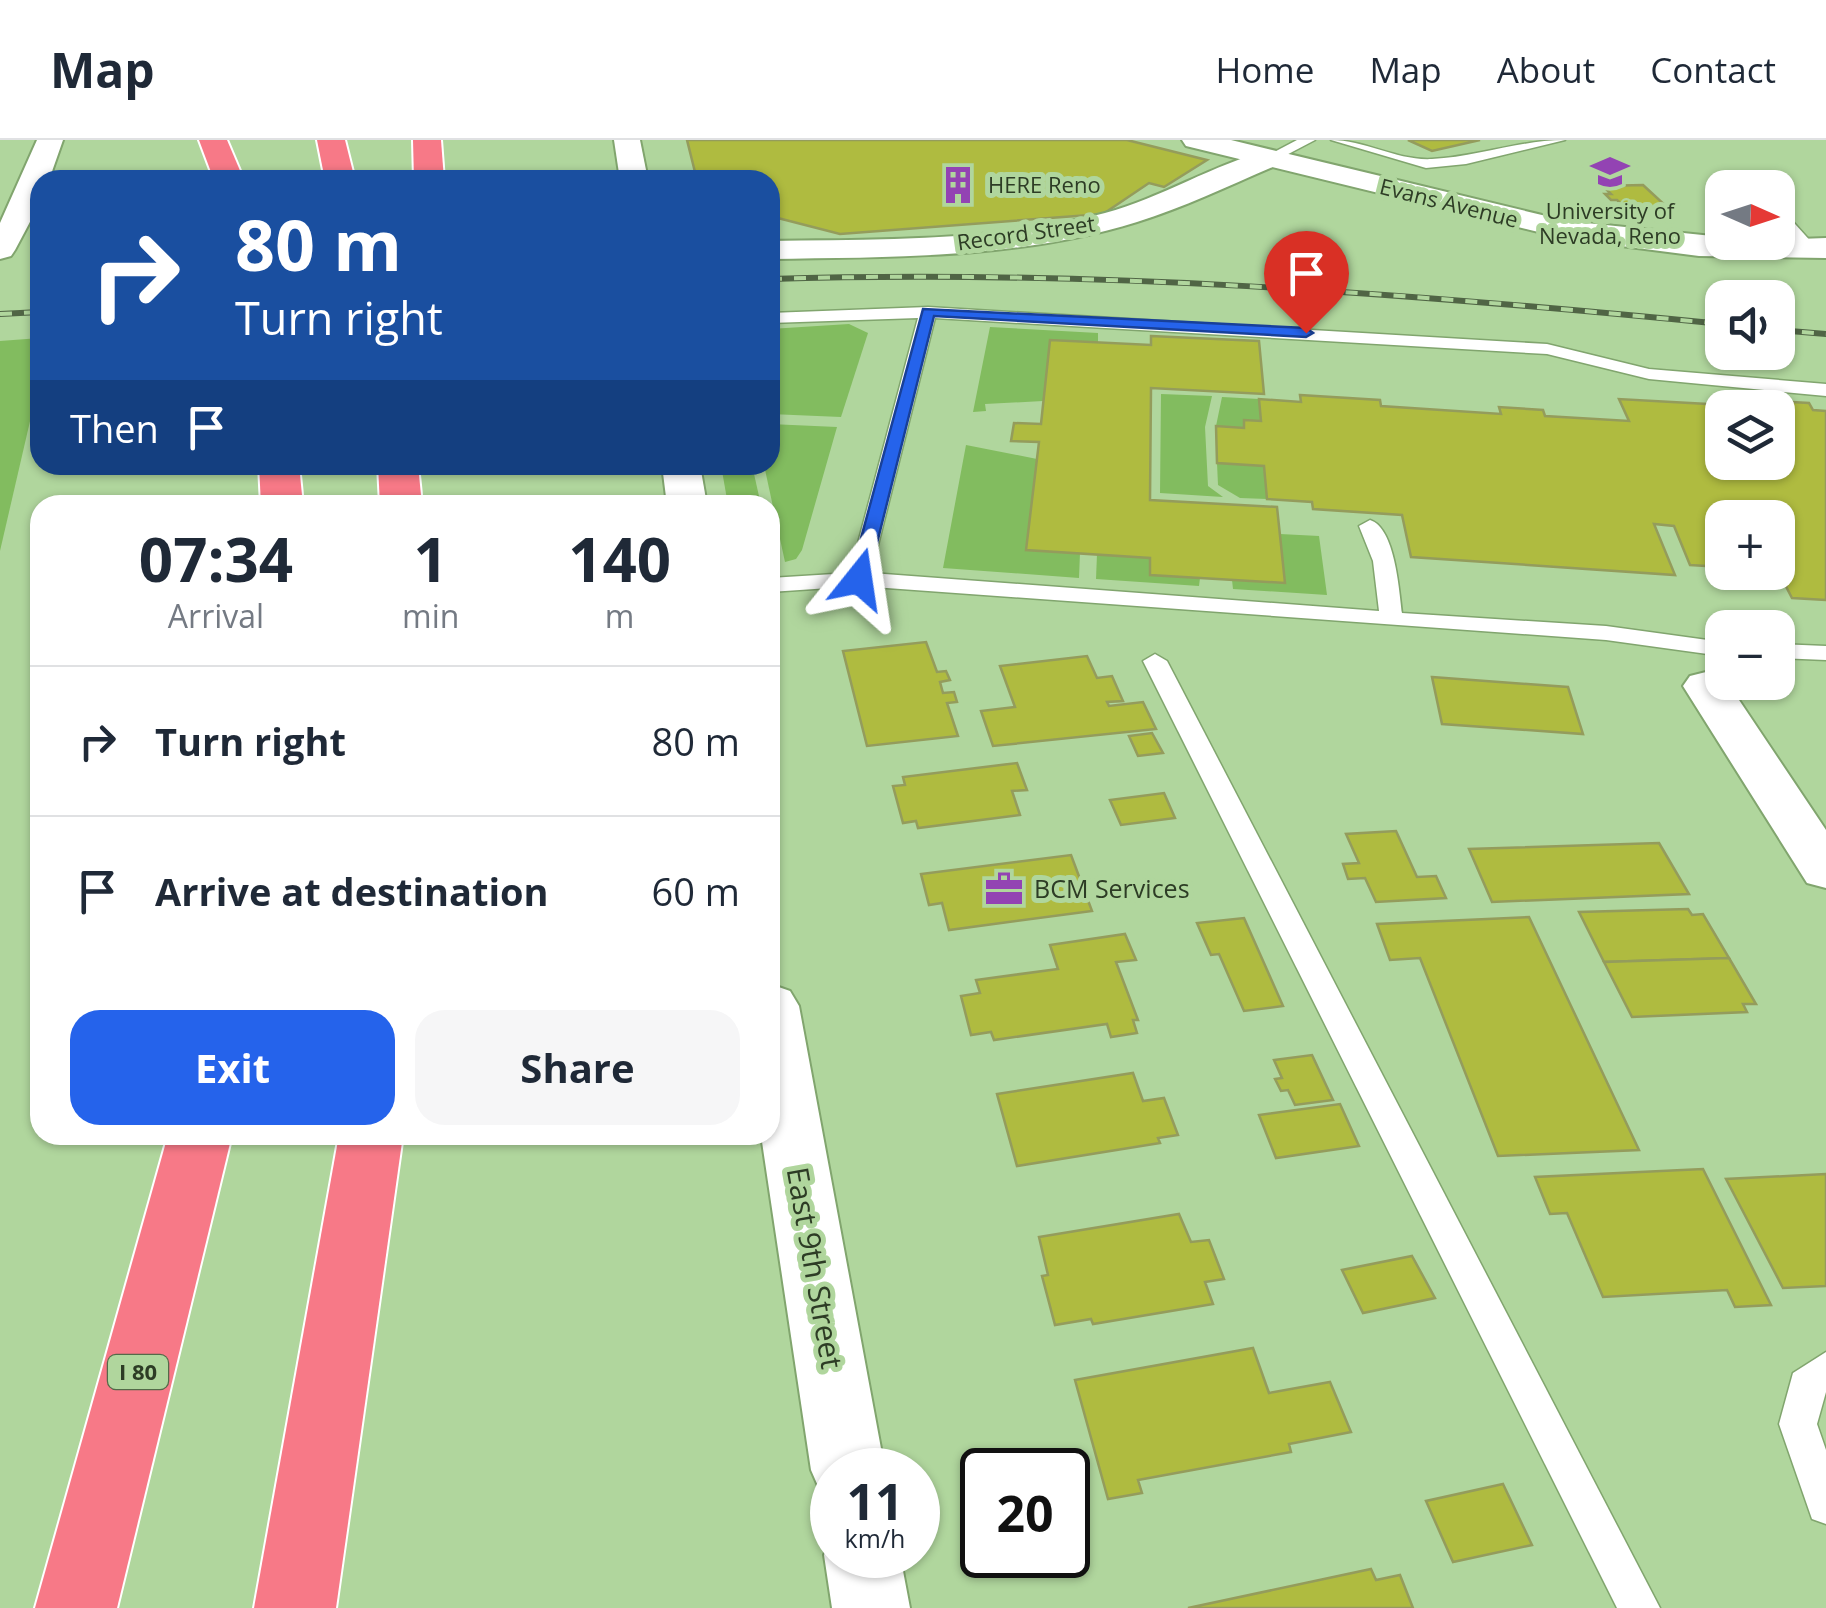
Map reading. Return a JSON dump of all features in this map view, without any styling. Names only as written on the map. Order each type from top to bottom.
[{"type":"highway","points":[[214,140],[225,170]]},
{"type":"highway","points":[[243,140],[245,170]]},
{"type":"highway","points":[[331,140],[338,170]]},
{"type":"highway","points":[[427,140],[428,170]]},
{"type":"highway","name":"I 80","points":[[76,1608],[197,1145]]},
{"type":"highway","points":[[295,1608],[369,1145]]},
{"type":"street","points":[[39,170],[50,140]]},
{"type":"street","points":[[627,140],[632,170]]},
{"type":"street","name":"Evans Avenue","points":[[1196,140],[1567,230],[1699,246],[1817,248]]},
{"type":"street","name":"Record Street","points":[[780,250],[936,245],[1011,238],[1106,222],[1270,158]]},
{"type":"street","points":[[0,250],[30,194]]},
{"type":"street","points":[[1728,700],[1826,870]]},
{"type":"street","name":"East 9th Street","points":[[780,1065],[844,1448]]},
{"type":"street","points":[[866,1578],[871,1608]]},
{"type":"lane","points":[[1270,158],[1308,140]]},
{"type":"lane","points":[[1338,140],[1426,164],[1466,160],[1558,140]]},
{"type":"lane","points":[[1795,229],[1817,248]]},
{"type":"lane","points":[[859,579],[928,312]]},
{"type":"lane","points":[[780,318],[928,312],[1546,349],[1649,374],[1826,390]]},
{"type":"lane","points":[[1370,526],[1384,561],[1391,619]]},
{"type":"lane","points":[[780,584],[859,579],[1611,634],[1705,660]]},
{"type":"lane","points":[[1795,652],[1826,653]]},
{"type":"lane","points":[[1155,661],[1639,1608]]},
{"type":"lane","points":[[1826,1369],[1806,1385],[1798,1424],[1826,1505]]},
{"type":"green space","points":[[849,324],[868,333],[841,417],[780,414],[780,328]]},
{"type":"green space","points":[[990,327],[1098,333],[1098,342],[1050,340],[1043,401],[985,404],[986,411],[973,412]]},
{"type":"green space","points":[[30,339],[30,421],[0,551],[0,341]]},
{"type":"green space","points":[[1161,394],[1212,396],[1205,427],[1208,486],[1223,497],[1160,493]]},
{"type":"green space","points":[[1222,397],[1259,399],[1261,421],[1244,420],[1244,428],[1216,426]]},
{"type":"green space","points":[[780,424],[837,427],[802,550],[796,559],[785,562],[780,539],[780,495],[770,495],[766,475],[780,475]]},
{"type":"green space","points":[[966,445],[1037,459],[1027,550],[1080,553],[1079,578],[943,568]]},
{"type":"green space","points":[[1217,463],[1264,466],[1267,499],[1240,498],[1218,485]]},
{"type":"green space","points":[[723,475],[754,475],[759,495],[726,495]]},
{"type":"green space","points":[[1280,534],[1319,536],[1327,595],[1233,589],[1232,580],[1284,583]]},
{"type":"green space","points":[[1097,554],[1150,558],[1200,578],[1199,586],[1096,579]]},
{"type":"building","name":"HERE Reno","points":[[687,140],[1127,140],[1207,160],[1164,187],[1149,183],[1103,214],[840,234],[780,219],[780,170],[694,170]]},
{"type":"building","points":[[1408,140],[1480,140],[1432,151]]},
{"type":"building","points":[[1643,185],[1667,207],[1626,208],[1611,200],[1603,186]]},
{"type":"building","points":[[1151,336],[1259,341],[1264,394],[1151,388],[1150,500],[1277,507],[1285,583],[1150,575],[1150,558],[1026,550],[1039,442],[1011,441],[1014,423],[1041,424],[1050,340],[1151,345]]},
{"type":"building","points":[[1300,395],[1380,400],[1381,406],[1501,414],[1499,407],[1543,410],[1545,416],[1629,421],[1619,399],[1705,404],[1705,480],[1795,480],[1795,402],[1809,403],[1813,410],[1826,411],[1826,600],[1792,598],[1788,590],[1795,590],[1795,500],[1705,500],[1705,566],[1690,565],[1674,526],[1654,524],[1675,575],[1411,557],[1402,515],[1313,509],[1312,502],[1267,499],[1264,466],[1217,463],[1216,426],[1244,428],[1244,420],[1261,421],[1259,399],[1301,402]]},
{"type":"building","points":[[926,642],[937,672],[946,671],[950,680],[940,682],[943,693],[954,692],[957,702],[947,703],[958,736],[867,746],[843,651]]},
{"type":"building","points":[[1087,656],[1097,678],[1112,676],[1123,701],[1107,702],[1109,706],[1143,702],[1156,729],[993,746],[981,711],[1015,707],[1000,666]]},
{"type":"building","points":[[1432,677],[1568,687],[1583,734],[1442,724]]},
{"type":"building","points":[[1152,733],[1163,753],[1138,756],[1129,736]]},
{"type":"building","points":[[1017,763],[1027,790],[1012,791],[1020,815],[918,828],[916,821],[903,823],[893,786],[905,785],[903,777]]},
{"type":"building","points":[[1164,793],[1175,818],[1121,825],[1110,800]]},
{"type":"building","points":[[1396,831],[1417,877],[1436,876],[1446,898],[1376,902],[1365,878],[1348,879],[1343,864],[1359,863],[1346,834]]},
{"type":"building","points":[[1659,843],[1689,894],[1492,902],[1469,849]]},
{"type":"building","name":"BCM Services","points":[[1071,855],[1092,911],[949,930],[942,903],[929,905],[921,874]]},
{"type":"building","points":[[1688,909],[1692,915],[1703,914],[1729,958],[1604,962],[1579,912]]},
{"type":"building","points":[[1529,917],[1639,1150],[1498,1156],[1420,958],[1390,960],[1377,924]]},
{"type":"building","points":[[1244,918],[1283,1006],[1244,1011],[1219,954],[1211,955],[1197,923]]},
{"type":"building","points":[[1125,934],[1136,960],[1116,962],[1138,1020],[1133,1020],[1137,1033],[1111,1037],[1107,1024],[994,1040],[991,1032],[971,1035],[961,996],[980,993],[976,980],[1058,969],[1050,945]]},
{"type":"building","points":[[1729,958],[1756,1004],[1743,1004],[1747,1012],[1632,1017],[1604,962]]},
{"type":"building","points":[[1312,1055],[1333,1100],[1295,1105],[1288,1090],[1281,1091],[1275,1079],[1282,1078],[1274,1060]]},
{"type":"building","points":[[1133,1073],[1143,1101],[1164,1098],[1178,1135],[1158,1138],[1160,1143],[1017,1166],[997,1094]]},
{"type":"building","points":[[1340,1104],[1359,1146],[1276,1158],[1259,1115]]},
{"type":"building","points":[[1703,1169],[1771,1305],[1735,1307],[1727,1290],[1603,1297],[1567,1213],[1550,1214],[1535,1177]]},
{"type":"building","points":[[1826,1174],[1826,1286],[1783,1288],[1726,1179]]},
{"type":"building","points":[[1179,1214],[1191,1242],[1209,1240],[1224,1279],[1205,1282],[1213,1304],[1093,1324],[1091,1319],[1055,1325],[1042,1276],[1048,1275],[1039,1237]]},
{"type":"building","points":[[1412,1256],[1435,1298],[1363,1313],[1342,1270]]},
{"type":"building","points":[[1253,1348],[1269,1393],[1330,1382],[1351,1432],[1289,1444],[1291,1452],[1138,1480],[1142,1493],[1108,1499],[1075,1380]]},
{"type":"building","points":[[1503,1484],[1532,1545],[1453,1562],[1426,1501]]},
{"type":"building","points":[[1371,1569],[1376,1580],[1400,1575],[1413,1608],[1188,1608]]},
{"type":"railway","points":[[780,279],[1009,277],[1247,286],[1705,322]]},
{"type":"railway","points":[[0,314],[30,312]]},
{"type":"railway","points":[[1795,331],[1826,334]]},
{"type":"place","name":"University of Nevada, Reno","points":[[1610,172]]},
{"type":"place","name":"HERE Reno","points":[[958,185]]},
{"type":"place","name":"BCM Services","points":[[1004,889]]},
{"type":"route","points":[[859,579],[928,312],[1306,333]]}]
